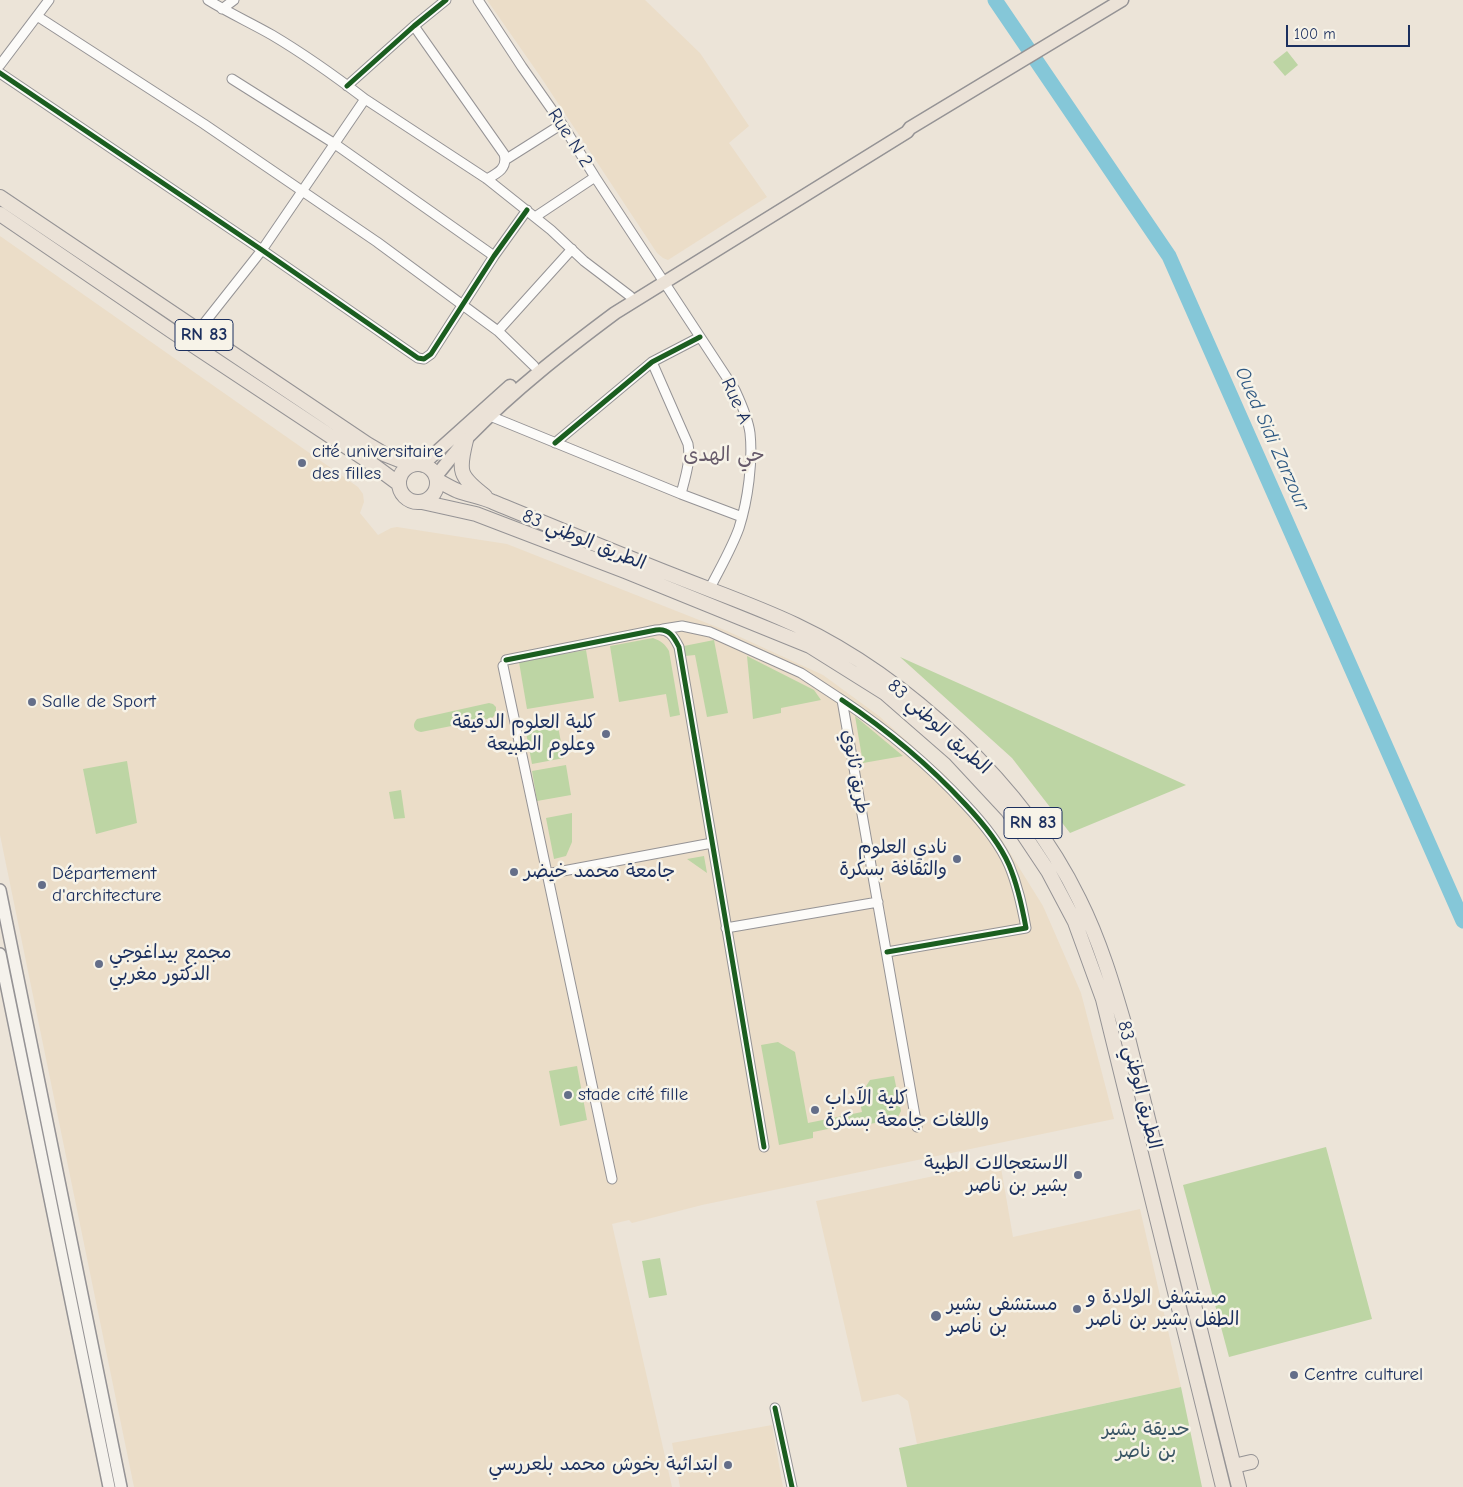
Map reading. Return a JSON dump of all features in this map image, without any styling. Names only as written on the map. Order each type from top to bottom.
[{"type":"highway","name":"RN 83","points":[[0,197],[371,447],[393,458],[417,465]]},
{"type":"highway","name":"RN 83","points":[[0,214],[164,326],[368,460],[399,484]]},
{"type":"highway","points":[[466,440],[461,460],[463,473],[468,482],[492,501]]},
{"type":"highway","points":[[417,465],[431,469],[436,478],[435,491],[432,496],[422,502],[413,502],[405,497],[401,493],[399,484],[403,471],[417,465]]},
{"type":"highway","name":"الطريق الوطني 83","points":[[436,478],[458,491],[492,501],[795,624],[830,642],[904,692],[961,742],[999,783],[1042,835],[1078,898],[1107,965],[1126,1030],[1159,1160],[1239,1487]]},
{"type":"highway","name":"الطريق الوطني 83","points":[[422,502],[476,514],[625,571],[810,646],[885,693],[955,754],[1008,812],[1048,871],[1075,922],[1103,999],[1223,1487]]},
{"type":"highway","points":[[1234,1466],[1251,1462]]},
{"type":"main road","points":[[436,478],[466,440],[506,401],[578,340],[663,279],[904,127],[910,128],[1122,0]]},
{"type":"main road","points":[[417,465],[534,366],[586,325],[630,296],[663,279]]},
{"type":"main road","points":[[0,890],[121,1487]]},
{"type":"main road","points":[[0,954],[110,1487]]},
{"type":"street","points":[[0,65],[49,0]]},
{"type":"street","points":[[208,0],[272,35],[487,179],[536,217],[592,267],[630,296]]},
{"type":"street","points":[[222,8],[234,0]]},
{"type":"street","points":[[347,86],[446,0]]},
{"type":"street","name":"Rue N 2","points":[[478,0],[663,279]]},
{"type":"street","points":[[37,16],[204,124],[377,242],[498,331],[534,366]]},
{"type":"street","points":[[414,26],[501,150],[505,160],[504,166],[487,179]]},
{"type":"street","points":[[0,73],[418,358],[424,359],[429,356],[494,256],[527,210]]},
{"type":"street","points":[[232,79],[334,144],[494,256]]},
{"type":"street","points":[[198,331],[262,250],[365,99]]},
{"type":"street","points":[[505,160],[562,124]]},
{"type":"street","points":[[536,217],[595,177]]},
{"type":"street","points":[[498,331],[572,249]]},
{"type":"street","name":"Rue A","points":[[663,279],[735,390],[743,407],[750,432],[750,466],[742,517],[739,528],[709,590]]},
{"type":"street","points":[[555,443],[652,362],[700,337]]},
{"type":"street","points":[[652,362],[688,444],[690,453],[681,494]]},
{"type":"street","points":[[490,416],[742,517]]},
{"type":"street","points":[[612,1179],[547,874],[505,663],[682,626],[710,632],[801,673],[863,714],[896,739],[936,774],[986,827],[1008,864],[1018,888],[1026,928],[887,952]]},
{"type":"street","points":[[663,629],[673,635],[679,647],[764,1147]]},
{"type":"street","name":"طريق ثانوي","points":[[842,700],[918,1127]]},
{"type":"street","points":[[547,874],[712,843]]},
{"type":"street","points":[[726,928],[878,902]]},
{"type":"street","points":[[776,1408],[792,1487]]},
{"type":"shaded area","points":[[487,0],[645,0],[700,53],[749,126],[729,143],[767,197],[668,260],[663,258],[657,253],[540,76]]},
{"type":"shaded area","name":"جامعة محمد خيضر","points":[[0,236],[358,487],[363,494],[364,502],[360,513],[378,535],[397,527],[507,544],[727,631],[823,675],[879,716],[946,776],[1000,837],[1043,906],[1081,993],[1114,1119],[702,1205],[632,1223],[629,1220],[612,1224],[672,1487],[134,1487],[0,835]]},
{"type":"shaded area","name":"مستشفى بشير بن ناصر","points":[[1000,1162],[1013,1237],[1140,1209],[1181,1387],[917,1444],[908,1401],[898,1394],[862,1402],[816,1201]]},
{"type":"shaded area","name":"ابتدائية بخوش محمد بلعررسي","points":[[772,1425],[783,1487],[680,1487],[672,1443]]},
{"type":"green space","points":[[1287,51],[1298,65],[1285,76],[1273,62]]},
{"type":"green space","points":[[653,638],[666,646],[669,651],[680,715],[670,717],[666,694],[619,702],[610,646]]},
{"type":"green space","points":[[714,640],[728,713],[707,717],[695,655],[685,656],[684,646]]},
{"type":"green space","points":[[586,650],[594,698],[527,709],[519,662]]},
{"type":"green space","points":[[747,656],[814,690],[821,700],[781,708],[781,713],[753,719]]},
{"type":"green space","points":[[900,657],[1186,785],[1070,833],[1012,758]]},
{"type":"green space","points":[[489,703],[496,707],[496,714],[492,718],[421,732],[414,727],[417,719]]},
{"type":"green space","points":[[556,716],[564,758],[532,764],[524,722]]},
{"type":"green space","points":[[855,716],[903,756],[863,763]]},
{"type":"green space","points":[[127,761],[137,823],[96,834],[83,769]]},
{"type":"green space","points":[[566,765],[571,795],[537,801],[532,771]]},
{"type":"green space","points":[[401,790],[405,818],[394,819],[389,792]]},
{"type":"green space","points":[[572,813],[572,842],[566,856],[554,859],[546,818]]},
{"type":"green space","points":[[704,856],[707,873],[687,859]]},
{"type":"green space","points":[[778,1042],[795,1052],[808,1123],[862,1112],[859,1097],[870,1080],[894,1076],[901,1111],[897,1119],[864,1125],[863,1122],[813,1132],[813,1138],[779,1145],[761,1045]]},
{"type":"green space","name":"stade cité fille","points":[[577,1066],[587,1120],[560,1126],[549,1071]]},
{"type":"green space","points":[[1326,1147],[1372,1319],[1229,1357],[1183,1185]]},
{"type":"green space","points":[[660,1258],[667,1295],[649,1298],[642,1261]]},
{"type":"green space","name":"حديقة بشير بن ناصر","points":[[1181,1387],[1202,1487],[907,1487],[899,1448]]},
{"type":"waterway","name":"Oued Sidi Zarzour","points":[[995,0],[1169,256],[1463,921]]},
{"type":"cycle path","points":[[347,86],[446,0]]},
{"type":"cycle path","points":[[0,73],[418,358],[424,359],[431,354],[494,256],[527,210]]},
{"type":"cycle path","points":[[555,443],[652,362],[700,337]]},
{"type":"cycle path","points":[[506,660],[656,630],[668,632],[677,643],[764,1147]]},
{"type":"cycle path","points":[[842,700],[875,723],[922,761],[984,825],[1009,865],[1015,881],[1026,928],[887,952]]},
{"type":"cycle path","points":[[775,1408],[792,1487]]},
{"type":"place","name":"cité universitaire des filles","points":[[302,463]]},
{"type":"place","name":"Salle de Sport","points":[[32,702]]},
{"type":"place","name":"كلية العلوم الدقيقة وعلوم الطبيعة","points":[[606,734]]},
{"type":"place","name":"نادي العلوم والثقافة بسكرة","points":[[957,859]]},
{"type":"place","name":"جامعة محمد خيضر","points":[[514,872]]},
{"type":"place","name":"Département d'architecture","points":[[42,885]]},
{"type":"place","name":"مجمع بيداغوجي الدكتور مغربي","points":[[99,964]]},
{"type":"place","name":"stade cité fille","points":[[568,1095]]},
{"type":"place","name":"كلية الآداب واللغات جامعة بسكرة","points":[[815,1110]]},
{"type":"place","name":"الاستعجالات الطبية بشير بن ناصر","points":[[1078,1175]]},
{"type":"place","name":"مستشفى الولادة و الطفل بشير بن ناصر","points":[[1077,1309]]},
{"type":"place","name":"مستشفى بشير بن ناصر","points":[[936,1316]]},
{"type":"place","name":"Centre culturel","points":[[1294,1375]]},
{"type":"place","name":"ابتدائية بخوش محمد بلعررسي","points":[[728,1465]]},
{"type":"district","name":"حي الهدى","points":[[724,455]]}]
